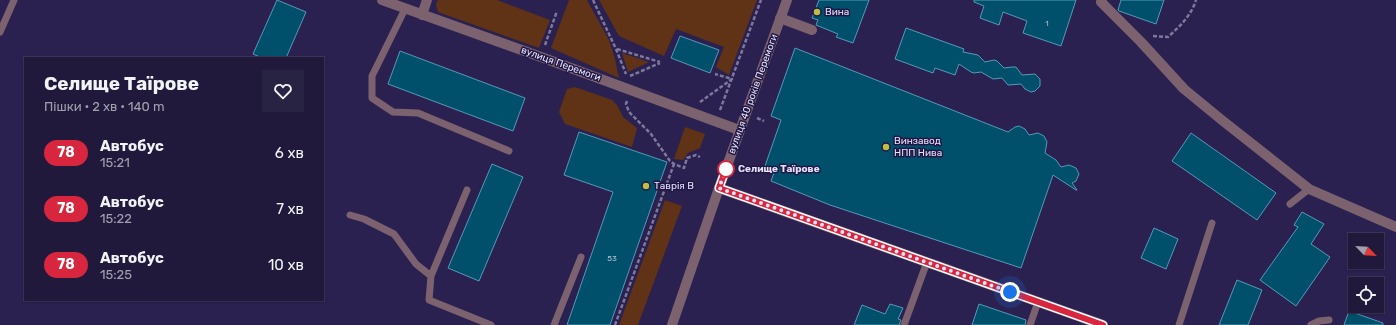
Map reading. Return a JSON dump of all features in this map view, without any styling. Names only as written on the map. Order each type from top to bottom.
[{"type":"street","name":"вулиця Перемоги","points":[[382,0],[739,130]]},
{"type":"street","points":[[422,15],[428,0]]},
{"type":"street","name":"вулиця 40 років Перемоги","points":[[672,325],[739,130],[753,96],[787,0]]},
{"type":"street","points":[[1102,0],[1101,2],[1141,42],[1184,89],[1223,122],[1309,189],[1396,227]]},
{"type":"street","points":[[780,18],[812,30]]},
{"type":"street","points":[[719,188],[1103,325]]},
{"type":"lane","points":[[0,32],[14,0]]},
{"type":"lane","points":[[405,8],[372,76],[372,98],[393,112],[418,113],[509,150]]},
{"type":"lane","points":[[1290,204],[1309,189]]},
{"type":"lane","points":[[467,190],[430,276],[428,300],[491,325]]},
{"type":"lane","points":[[350,215],[364,219],[394,234],[416,264],[430,276]]},
{"type":"lane","points":[[1179,325],[1212,223]]},
{"type":"lane","points":[[554,325],[580,257]]},
{"type":"lane","points":[[904,325],[927,262]]},
{"type":"lane","points":[[1030,325],[1038,302]]},
{"type":"lane","points":[[1311,325],[1318,321],[1329,320]]},
{"type":"path","points":[[593,0],[616,49],[627,77],[660,62],[616,49]]},
{"type":"path","points":[[715,122],[761,0]]},
{"type":"path","points":[[1141,42],[1146,36],[1168,36],[1184,22],[1194,7],[1196,0]]},
{"type":"path","points":[[541,57],[557,11]]},
{"type":"path","points":[[716,74],[732,79]]},
{"type":"path","points":[[687,111],[732,79]]},
{"type":"path","points":[[628,89],[626,104],[629,112],[651,134],[674,164],[684,168],[687,158],[696,155],[700,157]]},
{"type":"path","points":[[615,325],[674,164]]},
{"type":"shaded area","points":[[438,0],[497,0],[550,20],[539,48],[438,12],[436,4]]},
{"type":"shaded area","points":[[569,0],[587,0],[609,40],[619,78],[551,48]]},
{"type":"shaded area","points":[[599,0],[757,0],[729,75],[716,67],[724,47],[676,29],[664,56],[619,36]]},
{"type":"shaded area","points":[[622,53],[649,62],[628,72]]},
{"type":"shaded area","points":[[575,87],[612,100],[617,105],[623,117],[637,128],[632,147],[565,124],[559,112],[567,89]]},
{"type":"shaded area","points":[[685,127],[705,134],[700,148],[688,153],[683,160],[674,159]]},
{"type":"shaded area","points":[[665,200],[682,206],[638,325],[619,325]]},
{"type":"building","points":[[277,0],[306,12],[286,57],[260,57],[253,54]]},
{"type":"building","points":[[819,0],[869,0],[853,43],[836,37],[838,34],[816,25],[818,20],[812,18]]},
{"type":"building","points":[[974,0],[1076,0],[1061,46],[1023,33],[1027,21],[1003,12],[999,25],[980,18],[984,6],[974,2]]},
{"type":"building","points":[[1121,0],[1164,0],[1156,24],[1119,11]]},
{"type":"building","points":[[906,28],[964,49],[963,52],[978,55],[985,62],[994,60],[1004,68],[1016,67],[1022,75],[1035,74],[1040,79],[1040,86],[1035,91],[1031,92],[1025,89],[1021,84],[1008,85],[1002,78],[993,79],[981,72],[974,73],[959,64],[955,75],[935,68],[933,73],[895,59]]},
{"type":"building","points":[[680,36],[719,50],[710,73],[671,58]]},
{"type":"building","name":"Винзавод НПП Нива","points":[[795,48],[1008,132],[1019,126],[1025,129],[1029,135],[1038,133],[1044,136],[1047,142],[1045,153],[1056,160],[1061,167],[1069,165],[1076,168],[1079,174],[1076,181],[1072,183],[1077,190],[1053,175],[1021,268],[830,205],[771,181],[775,170],[765,166],[781,120],[771,116]]},
{"type":"building","points":[[400,51],[525,98],[513,131],[388,84]]},
{"type":"building","points":[[579,132],[667,162],[610,325],[567,325],[613,192],[564,175]]},
{"type":"building","points":[[1191,133],[1276,193],[1257,220],[1172,161]]},
{"type":"building","points":[[492,164],[523,177],[479,281],[448,268]]},
{"type":"building","points":[[1302,212],[1324,224],[1311,244],[1330,257],[1296,306],[1260,280],[1298,227],[1294,225]]},
{"type":"building","points":[[1154,228],[1178,239],[1166,269],[1141,258]]},
{"type":"building","points":[[1237,280],[1262,290],[1248,325],[1219,325]]},
{"type":"building","points":[[890,304],[903,308],[898,319],[901,320],[899,325],[854,325],[862,305],[885,314]]},
{"type":"building","points":[[979,304],[1026,320],[1025,325],[972,325]]},
{"type":"building","points":[[1348,313],[1355,313],[1383,323],[1383,325],[1344,325]]},
{"type":"bus line","name":"78","points":[[726,169],[719,188],[1103,325]]},
{"type":"place","name":"Вина","points":[[817,12]]},
{"type":"place","name":"Винзавод НПП Нива","points":[[886,147]]},
{"type":"place","name":"Селище Таїрове","points":[[726,169]]},
{"type":"place","name":"Таврія В","points":[[646,186]]},
{"type":"route","points":[[726,169],[719,188],[1010,292]]}]
